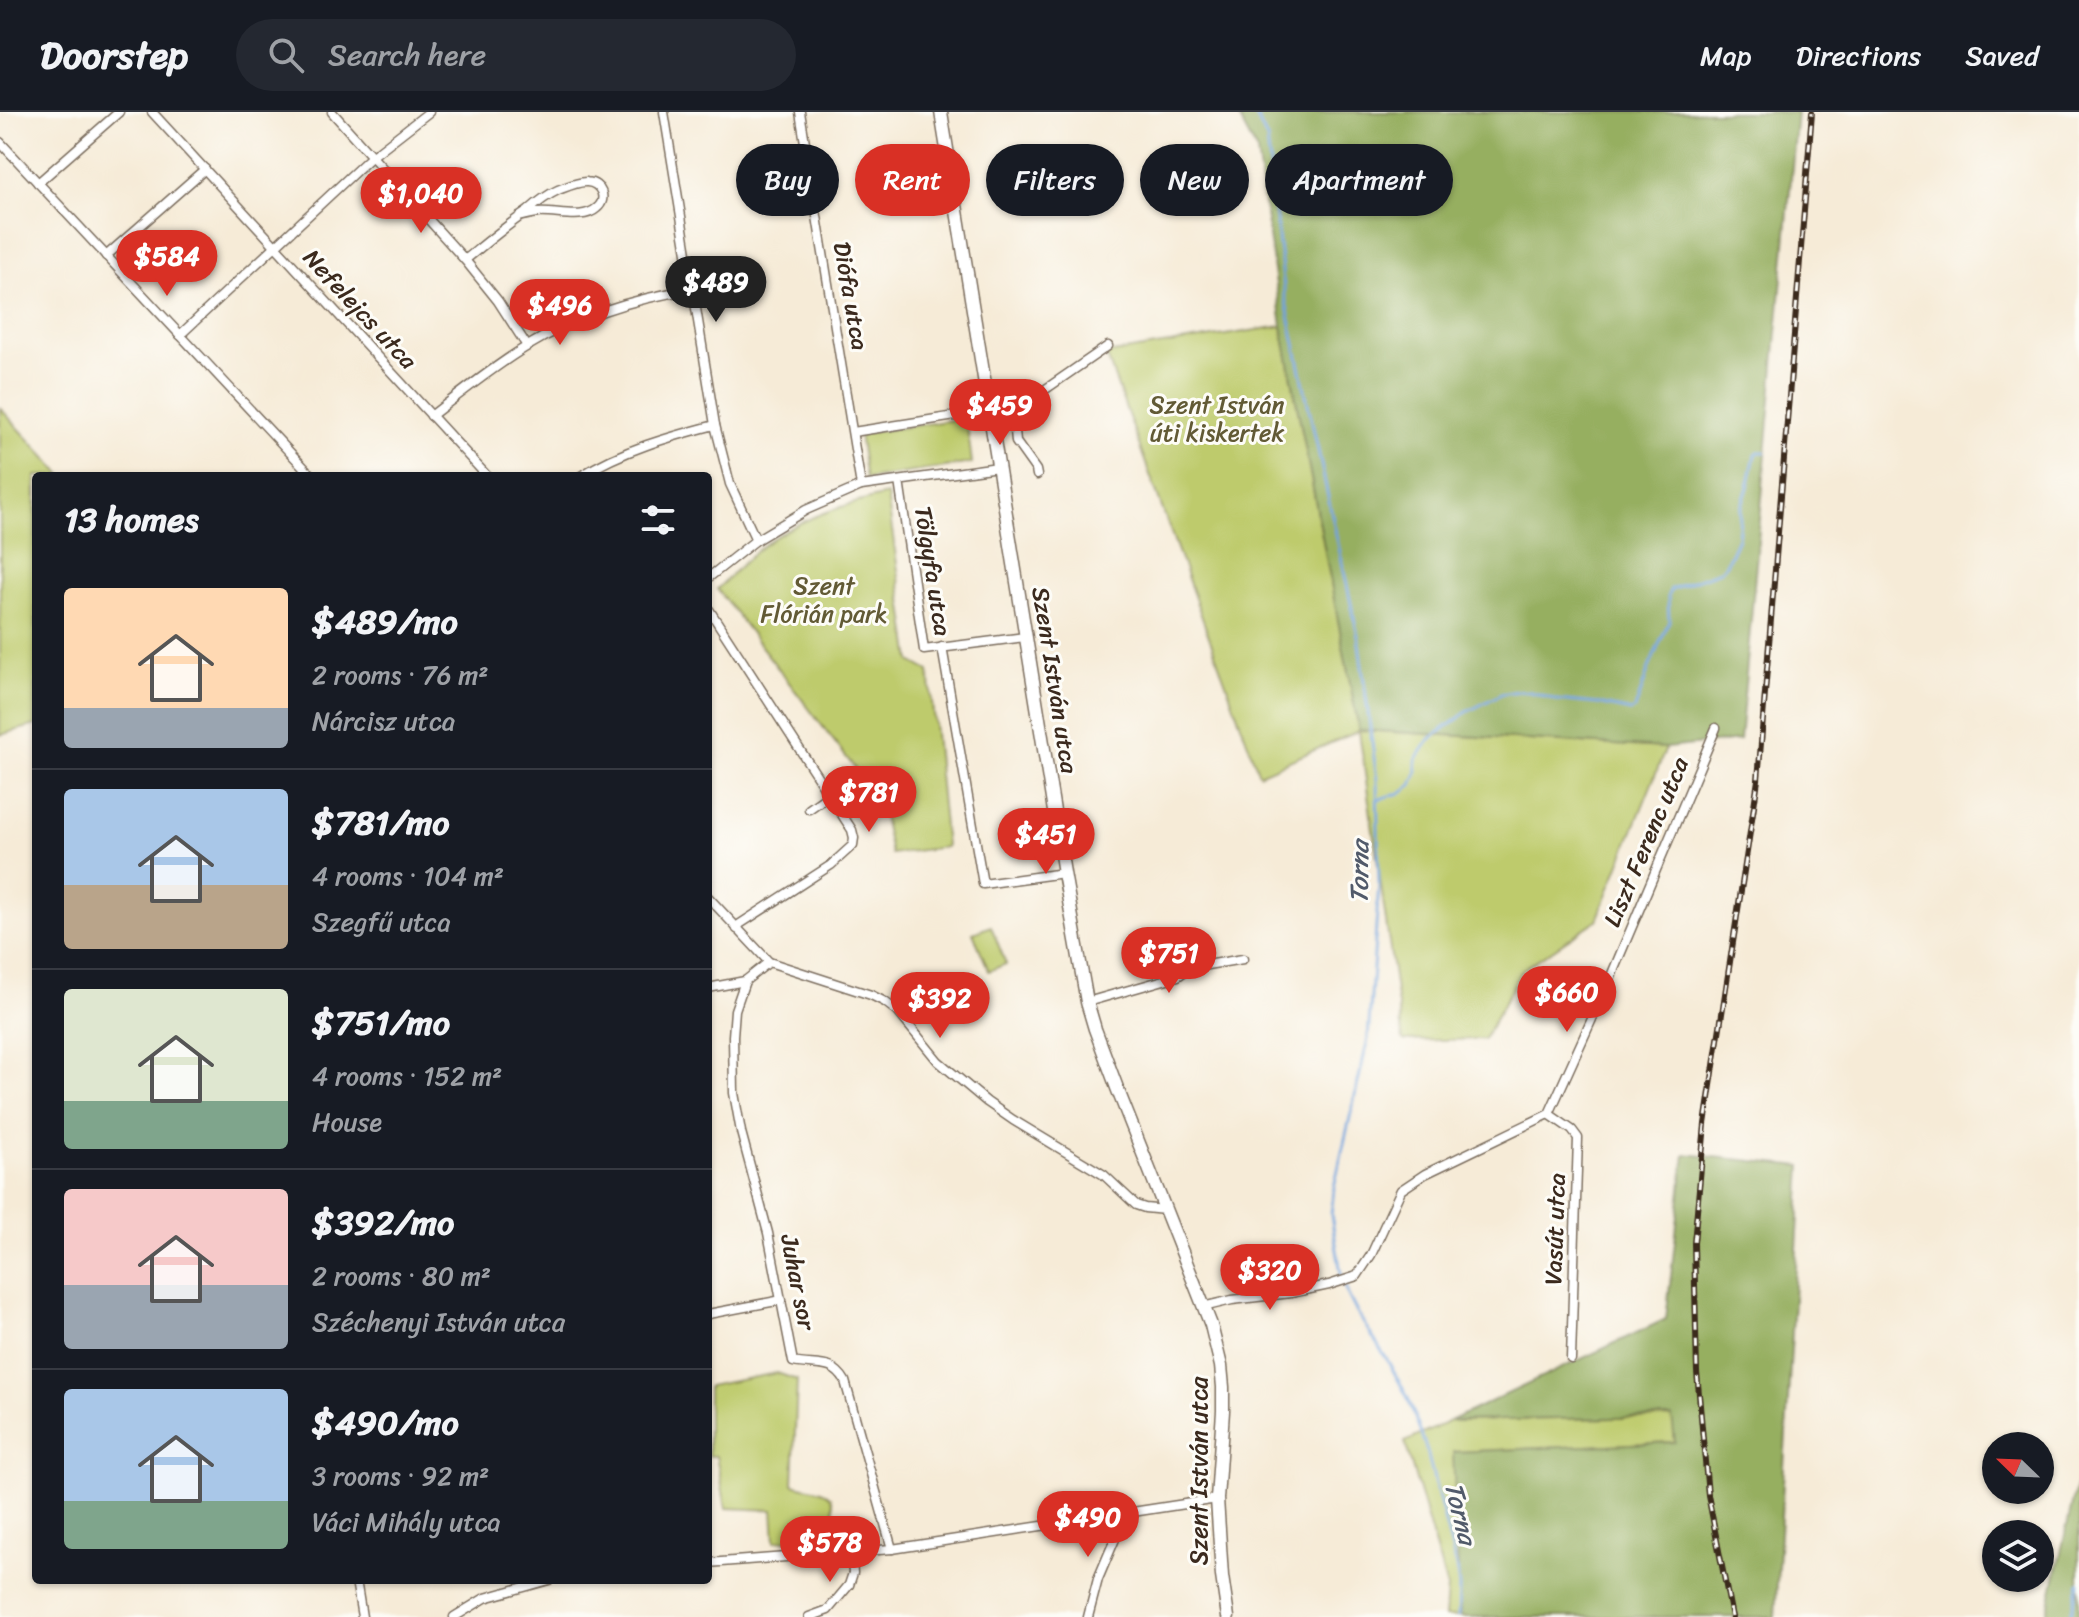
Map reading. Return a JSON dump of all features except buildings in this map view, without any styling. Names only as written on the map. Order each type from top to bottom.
[{"type":"main road","name":"Szent István utca","points":[[941,112],[1087,1002],[1216,1341],[1223,1387],[1217,1499],[1228,1617]]},
{"type":"street","points":[[38,183],[119,112]]},
{"type":"street","name":"Nefelejcs utca","points":[[152,112],[483,472]]},
{"type":"street","points":[[332,112],[465,260],[498,301],[527,346]]},
{"type":"street","points":[[180,335],[371,157],[429,112]]},
{"type":"street","points":[[664,112],[715,425],[730,484],[756,540]]},
{"type":"street","name":"Diófa utca","points":[[800,112],[861,486]]},
{"type":"street","points":[[0,142],[308,472]]},
{"type":"street","points":[[106,256],[205,169]]},
{"type":"street","points":[[465,260],[519,217],[548,196],[584,181],[600,189],[601,204],[583,215],[537,213],[519,217]]},
{"type":"street","points":[[431,416],[527,346],[567,326],[612,307],[694,289]]},
{"type":"street","points":[[853,432],[1013,407],[1027,402],[1108,346]]},
{"type":"street","points":[[1013,407],[1016,442],[1037,475]]},
{"type":"street","points":[[588,472],[647,444],[715,425]]},
{"type":"street","points":[[712,575],[756,540],[806,510],[861,486],[998,467]]},
{"type":"street","name":"Tölgyfa utca","points":[[899,481],[924,650],[1025,637]]},
{"type":"street","points":[[712,614],[852,830],[854,838],[853,845],[831,865],[740,924],[737,929]]},
{"type":"street","name":"Tölgyfa utca","points":[[942,647],[983,884],[1064,873]]},
{"type":"street","name":"Liszt Ferenc utca","points":[[1549,1114],[1716,728]]},
{"type":"street","points":[[809,809],[829,795]]},
{"type":"street","points":[[712,901],[769,962],[885,1002],[898,1012],[938,1061],[987,1102],[1104,1175],[1136,1205],[1165,1210]]},
{"type":"street","points":[[1087,1002],[1178,976],[1189,968],[1243,959]]},
{"type":"street","points":[[712,987],[745,981],[769,962]]},
{"type":"street","name":"Juhar sor","points":[[745,981],[735,1010],[734,1093],[741,1132],[768,1233],[793,1362],[832,1367],[840,1372],[845,1381],[892,1549]]},
{"type":"street","points":[[1203,1307],[1291,1293],[1357,1276],[1371,1255],[1401,1190],[1425,1174],[1549,1114]]},
{"type":"street","name":"Vasút utca","points":[[1549,1114],[1578,1138],[1571,1359]]},
{"type":"street","points":[[712,1313],[782,1300]]},
{"type":"street","points":[[712,1563],[892,1549],[1217,1499]]},
{"type":"street","points":[[1088,1617],[1098,1579],[1126,1513]]},
{"type":"street","points":[[809,1617],[828,1610],[849,1585],[853,1573],[851,1552]]},
{"type":"street","points":[[357,1584],[362,1617]]},
{"type":"street","points":[[454,1617],[485,1598],[535,1584]]},
{"type":"green space","points":[[1236,112],[1797,112],[1740,740],[1666,748],[1359,730],[1282,326],[1266,216],[1453,216],[1453,144],[1265,144],[1265,208],[1257,152]]},
{"type":"green space","name":"Szent István úti kiskertek","points":[[1282,326],[1359,730],[1666,748],[1597,920],[1522,970],[1484,1039],[1403,1041],[1359,731],[1259,774],[1106,354]]},
{"type":"green space","points":[[0,408],[59,472],[32,472],[32,726],[0,735]]},
{"type":"green space","points":[[966,418],[972,463],[866,479],[859,434]]},
{"type":"green space","name":"Szent Flórián park","points":[[887,495],[911,661],[929,671],[946,847],[891,854],[880,801],[717,589],[758,550],[791,527],[839,508]]},
{"type":"green space","points":[[991,926],[1006,964],[989,971],[973,933]]},
{"type":"green space","points":[[1685,1154],[1802,1166],[1775,1617],[1460,1617],[1453,1452],[1675,1442],[1672,1417],[1450,1421],[1666,1319]]},
{"type":"green space","points":[[777,1373],[797,1380],[793,1484],[830,1496],[834,1508],[834,1534],[775,1541],[773,1510],[726,1508],[716,1456],[712,1456],[712,1385]]},
{"type":"green space","points":[[1673,1417],[1675,1442],[1454,1452],[1460,1617],[1445,1617],[1447,1588],[1405,1442],[1450,1421]]},
{"type":"green space","points":[[2079,1474],[2079,1617],[2046,1617]]},
{"type":"waterway","name":"Torna","points":[[1254,112],[1267,139],[1285,297],[1358,636],[1377,780],[1379,884],[1368,1039],[1334,1187],[1331,1215],[1348,1295],[1408,1398],[1426,1448],[1456,1566],[1458,1617]]},
{"type":"waterway","points":[[1379,799],[1400,793],[1412,785],[1417,773],[1416,760],[1430,739],[1467,712],[1501,694],[1531,692],[1556,700],[1631,711],[1635,709],[1669,621],[1668,595],[1671,589],[1720,571],[1726,564],[1738,538],[1741,508],[1755,455],[1765,452]]},
{"type":"waterway","points":[[2070,1617],[2079,1582]]},
{"type":"railway","points":[[1732,1617],[1708,1495],[1697,1372],[1694,1243],[1705,1124],[1758,780],[1812,112]]}]
